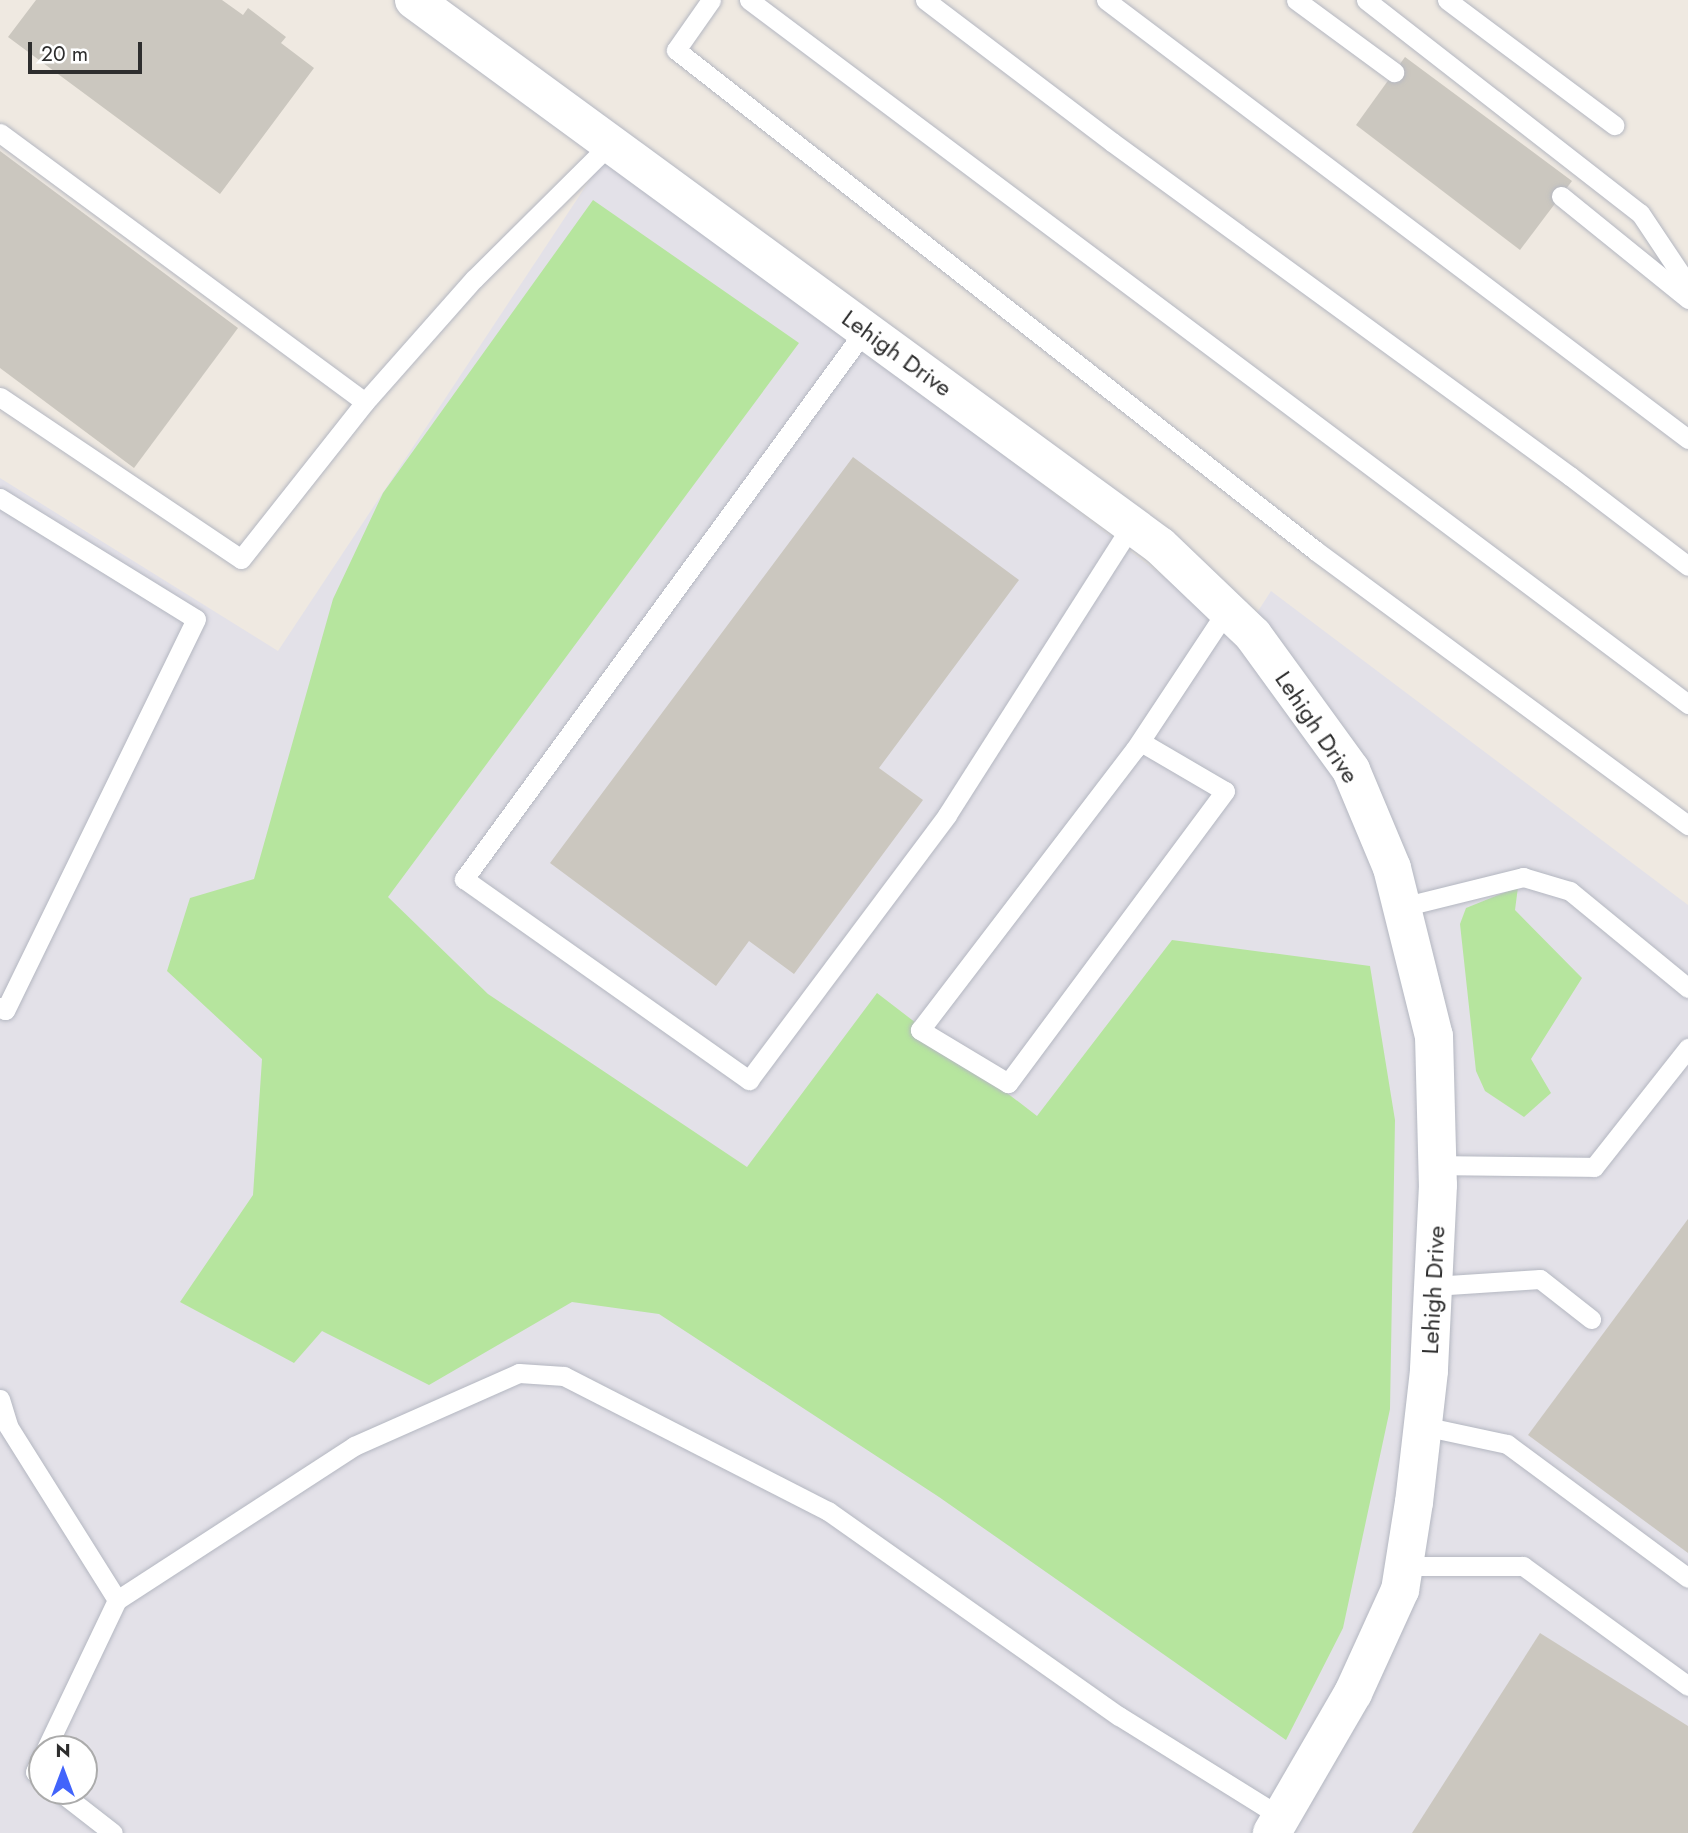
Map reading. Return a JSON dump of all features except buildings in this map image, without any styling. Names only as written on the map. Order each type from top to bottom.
[{"type":"street","name":"Lehigh Drive","points":[[414,0],[1160,546],[1254,635],[1351,770],[1392,868],[1434,1036],[1438,1164],[1433,1286],[1423,1426],[1400,1590],[1353,1693],[1277,1825]]},
{"type":"lane","points":[[711,0],[676,50],[1317,551],[1688,825]]},
{"type":"lane","points":[[748,0],[1688,704]]},
{"type":"lane","points":[[925,0],[1112,142],[1570,476],[1688,566]]},
{"type":"lane","points":[[1106,0],[1688,439]]},
{"type":"lane","points":[[1296,0],[1394,72]]},
{"type":"lane","points":[[1366,0],[1640,213],[1688,285]]},
{"type":"lane","points":[[1447,0],[1615,125]]},
{"type":"lane","points":[[0,133],[365,402]]},
{"type":"lane","points":[[0,397],[241,559],[365,402],[474,279],[610,144]]},
{"type":"lane","points":[[1561,196],[1688,299]]},
{"type":"lane","points":[[865,330],[464,879],[749,1080],[947,815],[1132,525]]},
{"type":"lane","points":[[0,498],[196,619],[2,1011]]},
{"type":"lane","points":[[1141,742],[1225,792],[1007,1083],[920,1030],[1141,742],[1227,610]]},
{"type":"lane","points":[[1402,907],[1523,877],[1570,891],[1688,988]]},
{"type":"lane","points":[[1438,1164],[1594,1167],[1688,1048]]},
{"type":"lane","points":[[1433,1286],[1541,1279],[1591,1319]]},
{"type":"lane","points":[[53,1735],[117,1600],[354,1446],[519,1373],[564,1376],[828,1511],[1277,1825]]},
{"type":"lane","points":[[0,1399],[8,1426],[117,1600]]},
{"type":"lane","points":[[1423,1426],[1507,1444],[1688,1578]]},
{"type":"lane","points":[[1404,1566],[1523,1566],[1688,1686]]},
{"type":"lane","points":[[77,1805],[113,1833]]},
{"type":"shaded area","points":[[607,154],[1242,636],[1271,591],[1688,905],[1688,1833],[0,1833],[0,478],[278,651]]},
{"type":"green space","points":[[593,200],[799,343],[388,897],[488,994],[747,1167],[877,993],[1037,1116],[1172,940],[1370,966],[1395,1120],[1390,1409],[1343,1628],[1286,1740],[939,1497],[659,1314],[572,1302],[429,1385],[322,1331],[294,1363],[180,1302],[253,1195],[262,1059],[167,971],[190,898],[254,879],[333,599],[383,493]]},
{"type":"green space","points":[[1518,887],[1515,910],[1582,978],[1531,1059],[1551,1093],[1524,1117],[1485,1091],[1476,1071],[1460,924],[1466,908]]}]
